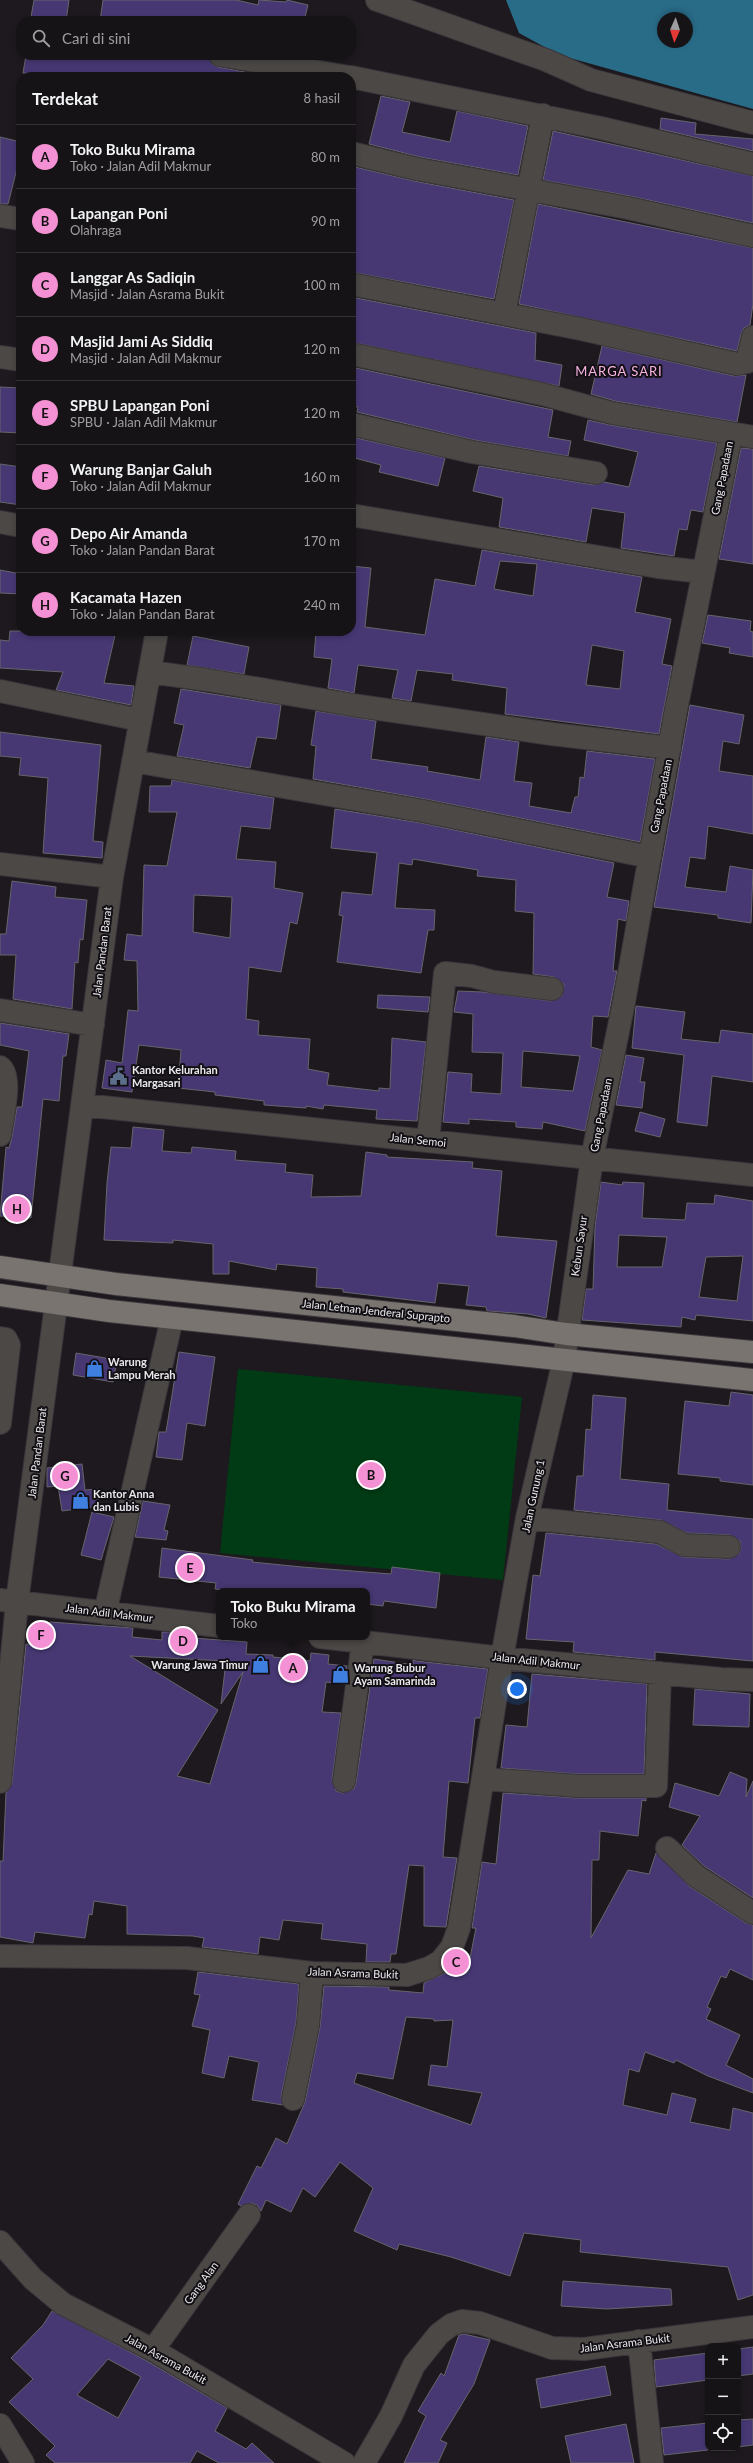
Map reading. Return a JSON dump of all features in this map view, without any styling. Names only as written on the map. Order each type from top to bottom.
[{"type":"main road","name":"Jalan Letnan Jenderal Suprapto","points":[[0,1267],[60,1276],[506,1325],[566,1334],[753,1352]]},
{"type":"main road","points":[[0,1295],[109,1312],[753,1380]]},
{"type":"street","points":[[377,0],[546,60],[591,80],[753,123]]},
{"type":"street","points":[[242,60],[296,72]]},
{"type":"street","points":[[356,78],[544,116],[753,164]]},
{"type":"street","points":[[504,314],[544,116]]},
{"type":"street","points":[[356,154],[416,169],[529,188],[753,236]]},
{"type":"street","points":[[0,216],[16,218]]},
{"type":"street","points":[[356,285],[504,314],[737,364],[746,362],[753,337]]},
{"type":"street","points":[[356,355],[542,394],[612,413],[731,435],[753,437]]},
{"type":"street","points":[[0,357],[16,359]]},
{"type":"street","points":[[356,425],[472,452],[596,473]]},
{"type":"street","name":"Gang Papadaan","points":[[592,1158],[703,572],[731,435]]},
{"type":"street","points":[[356,515],[658,567],[703,572]]},
{"type":"street","points":[[0,522],[16,525]]},
{"type":"street","name":"Jalan Pandan Barat","points":[[0,1782],[9,1601],[60,1276],[112,877],[156,636]]},
{"type":"street","points":[[150,672],[208,680],[352,705],[552,734],[670,748]]},
{"type":"street","points":[[0,691],[140,720]]},
{"type":"street","points":[[133,761],[423,811],[650,857]]},
{"type":"street","points":[[0,864],[112,877]]},
{"type":"street","points":[[428,1141],[445,973],[472,976],[494,982],[552,989]]},
{"type":"street","points":[[0,1010],[93,1025]]},
{"type":"street","points":[[0,1068],[4,1070],[7,1080],[0,1134]]},
{"type":"street","name":"Jalan Semoi","points":[[83,1105],[753,1175]]},
{"type":"street","name":"Kebun Sayur","points":[[566,1334],[592,1158]]},
{"type":"street","points":[[105,1612],[172,1318]]},
{"type":"street","name":"Jalan Gunung 1","points":[[502,1658],[527,1518],[564,1360],[566,1334]]},
{"type":"street","points":[[0,1338],[6,1339],[9,1344],[0,1423]]},
{"type":"street","points":[[527,1518],[660,1532],[684,1546],[728,1548]]},
{"type":"street","name":"Jalan Adil Makmur","points":[[9,1601],[216,1626]]},
{"type":"street","name":"Jalan Adil Makmur","points":[[346,1640],[502,1658],[753,1680]]},
{"type":"street","points":[[344,1781],[363,1642]]},
{"type":"street","name":"Jalan Asrama Bukit","points":[[0,1956],[187,1958],[312,1973],[407,1975],[429,1968],[441,1961],[452,1947],[459,1928],[502,1658]]},
{"type":"street","points":[[483,1779],[662,1793],[660,1673]]},
{"type":"street","points":[[667,1848],[696,1876],[753,1913]]},
{"type":"street","points":[[293,2099],[308,2025],[312,1973]]},
{"type":"street","name":"Gang Alan","points":[[153,2350],[249,2216]]},
{"type":"street","name":"Jalan Asrama Bukit","points":[[0,2242],[48,2294],[63,2304],[153,2350],[344,2463]]},
{"type":"street","name":"Jalan Asrama Bukit","points":[[364,2463],[391,2416],[414,2365],[439,2334],[451,2325],[462,2321],[480,2323],[552,2348],[584,2349],[753,2327]]},
{"type":"street","points":[[639,2341],[652,2463]]},
{"type":"street","points":[[0,2425],[23,2463]]},
{"type":"green space","points":[[238,1369],[522,1397],[503,1580],[220,1553]]},
{"type":"water","points":[[506,0],[753,0],[753,109],[559,55],[519,33]]},
{"type":"building","points":[[34,0],[69,0],[67,16],[31,16]]},
{"type":"building","points":[[103,0],[236,0],[258,5],[259,0],[286,2],[287,0],[308,5],[305,16],[101,16]]},
{"type":"building","points":[[25,60],[210,60],[212,64],[218,67],[245,72],[23,72]]},
{"type":"building","points":[[381,96],[410,102],[402,132],[450,142],[457,111],[528,126],[518,175],[420,157],[369,144]]},
{"type":"building","points":[[661,118],[696,123],[695,134],[753,139],[753,151],[660,129]]},
{"type":"building","points":[[553,131],[753,176],[753,223],[630,196],[543,180]]},
{"type":"building","points":[[0,137],[16,141],[16,173],[8,204],[0,204]]},
{"type":"building","points":[[356,167],[414,181],[514,200],[494,299],[356,273]]},
{"type":"building","points":[[538,204],[753,248],[753,304],[750,325],[744,328],[741,334],[737,351],[519,304]]},
{"type":"building","points":[[356,298],[536,333],[535,360],[562,365],[559,386],[356,343]]},
{"type":"building","points":[[602,346],[734,376],[746,375],[737,422],[615,401],[591,394]]},
{"type":"building","points":[[356,368],[553,410],[548,437],[571,441],[568,456],[474,440],[357,412],[358,407],[356,407]]},
{"type":"building","points":[[0,387],[16,388],[16,433],[0,432]]},
{"type":"building","points":[[588,420],[717,443],[703,512],[691,510],[687,530],[679,529],[674,556],[621,548],[625,513],[592,508],[586,542],[499,527],[503,498],[473,491],[479,466],[594,485],[604,482],[629,487],[638,452],[584,440]]},
{"type":"building","points":[[356,438],[445,458],[438,486],[379,472],[381,465],[356,458]]},
{"type":"building","points":[[741,448],[753,449],[753,564],[719,559]]},
{"type":"building","points":[[0,464],[16,466],[16,504],[0,502]]},
{"type":"building","points":[[482,550],[642,577],[635,612],[671,619],[662,664],[672,666],[659,734],[505,714],[507,688],[452,680],[453,674],[417,670],[411,701],[392,698],[398,670],[358,665],[354,693],[328,688],[332,659],[314,657],[316,636],[356,636],[356,566],[371,568],[365,627],[425,635],[435,579],[475,586]],"holes":[[[500,561],[537,564],[533,596],[494,589]],[[592,645],[624,651],[620,689],[586,685]]]},
{"type":"building","points":[[0,570],[16,573],[16,594],[0,593]]},
{"type":"building","points":[[708,615],[751,621],[750,631],[753,632],[753,657],[729,653],[730,648],[702,643]]},
{"type":"building","points":[[10,631],[16,631],[16,636],[115,636],[104,683],[134,686],[131,705],[56,690],[63,672],[0,668],[0,640],[9,641]]},
{"type":"building","points":[[193,636],[249,647],[244,674],[187,665]]},
{"type":"building","points":[[181,689],[281,705],[276,739],[257,737],[250,768],[177,756],[184,725],[174,723]]},
{"type":"building","points":[[690,705],[744,715],[739,744],[723,741],[719,771],[753,776],[753,834],[708,826],[705,859],[690,857],[685,887],[726,892],[730,866],[753,870],[751,923],[718,918],[718,915],[654,907]]},
{"type":"building","points":[[316,711],[376,721],[371,759],[428,767],[427,771],[480,780],[486,737],[519,742],[514,781],[532,783],[529,806],[571,813],[575,797],[578,797],[580,777],[584,778],[587,751],[655,759],[640,842],[425,799],[313,779],[316,746],[311,745]]},
{"type":"building","points":[[0,732],[101,745],[93,841],[103,842],[102,858],[43,853],[48,778],[19,775],[21,758],[0,756]]},
{"type":"building","points":[[172,780],[274,798],[270,829],[241,826],[236,859],[276,862],[274,888],[303,893],[297,924],[290,922],[281,972],[249,967],[246,1019],[259,1021],[258,1035],[310,1039],[308,1069],[329,1073],[327,1085],[379,1091],[379,1088],[390,1089],[392,1038],[426,1042],[417,1121],[376,1119],[377,1110],[324,1105],[323,1109],[306,1106],[306,1108],[264,1105],[264,1101],[215,1095],[215,1092],[178,1088],[181,1050],[139,1045],[132,1092],[102,1088],[106,1060],[122,1063],[128,1010],[138,1011],[137,961],[124,960],[127,934],[142,936],[144,865],[167,866],[177,812],[149,812],[150,786],[171,786]],"holes":[[[194,895],[232,897],[230,938],[193,932]]]},
{"type":"building","points":[[335,809],[421,823],[614,863],[607,897],[629,901],[626,921],[618,919],[613,971],[617,971],[608,1017],[593,1016],[591,1047],[602,1050],[585,1131],[543,1122],[542,1129],[516,1127],[516,1122],[469,1119],[469,1124],[443,1122],[448,1072],[472,1074],[471,1092],[501,1094],[503,1053],[472,1052],[473,1014],[454,1012],[458,991],[483,992],[551,1001],[562,996],[564,984],[554,977],[533,974],[534,913],[515,911],[516,880],[477,876],[478,870],[413,859],[412,865],[399,863],[395,908],[435,910],[434,930],[428,930],[421,973],[337,962],[343,916],[339,915],[342,892],[372,895],[377,853],[331,848]],"holes":[[[523,1051],[580,1056],[573,1091],[521,1087]]]},
{"type":"building","points":[[12,881],[56,887],[55,897],[87,900],[83,940],[80,939],[78,963],[75,962],[72,1009],[13,999],[16,955],[0,955],[0,934],[6,934]]},
{"type":"building","points":[[378,995],[430,997],[428,1012],[377,1008]]},
{"type":"building","points":[[636,1006],[685,1012],[681,1039],[719,1043],[721,1030],[753,1034],[753,1082],[712,1076],[707,1126],[677,1122],[684,1055],[632,1048]]},
{"type":"building","points":[[0,1023],[69,1034],[66,1056],[63,1056],[59,1101],[43,1099],[31,1218],[0,1216],[6,1147],[9,1148],[17,1107],[22,1107],[29,1051],[0,1045]]},
{"type":"building","points":[[626,1055],[644,1058],[640,1082],[645,1082],[642,1108],[616,1105]]},
{"type":"building","points":[[640,1112],[665,1119],[660,1137],[635,1131]]},
{"type":"building","points":[[133,1127],[164,1130],[162,1151],[191,1153],[192,1147],[236,1151],[235,1160],[286,1164],[285,1172],[313,1175],[311,1197],[361,1196],[366,1152],[387,1155],[387,1157],[473,1162],[472,1168],[502,1171],[496,1236],[557,1241],[546,1318],[528,1314],[487,1311],[486,1307],[466,1305],[469,1286],[438,1283],[435,1303],[343,1292],[343,1289],[316,1287],[317,1268],[277,1264],[276,1270],[229,1261],[229,1274],[213,1274],[213,1244],[173,1240],[173,1243],[104,1240],[107,1183],[111,1147],[131,1148]]},
{"type":"building","points":[[601,1182],[622,1185],[623,1182],[644,1183],[642,1218],[685,1220],[687,1203],[714,1204],[715,1195],[753,1201],[753,1321],[696,1315],[695,1320],[682,1317],[681,1327],[582,1320],[586,1289],[593,1289],[595,1226]],"holes":[[[619,1235],[667,1237],[662,1267],[617,1267]],[[743,1256],[737,1301],[699,1297],[706,1257]]]},
{"type":"building","points":[[179,1352],[215,1357],[205,1426],[187,1423],[182,1460],[156,1457],[159,1432],[166,1432]]},
{"type":"building","name":"Warung Lampu Merah","points":[[76,1353],[117,1360],[113,1382],[73,1375]]},
{"type":"building","points":[[731,1392],[753,1395],[753,1485],[720,1481],[720,1478],[678,1474],[685,1401],[729,1406]]},
{"type":"building","points":[[593,1395],[626,1398],[620,1479],[669,1484],[667,1510],[753,1519],[753,1661],[655,1652],[655,1660],[573,1652],[574,1642],[526,1639],[533,1575],[540,1576],[546,1533],[656,1544],[683,1557],[729,1559],[739,1554],[741,1548],[740,1541],[730,1535],[687,1533],[661,1520],[574,1510],[577,1476],[583,1476],[586,1429],[591,1430]]},
{"type":"building","points":[[82,1464],[85,1490],[98,1489],[100,1506],[62,1511],[58,1486],[47,1487],[47,1468]]},
{"type":"building","points":[[143,1501],[170,1505],[164,1530],[168,1531],[166,1540],[135,1537]]},
{"type":"building","points":[[92,1512],[114,1517],[101,1560],[81,1555]]},
{"type":"building","points":[[162,1548],[253,1560],[252,1562],[302,1567],[391,1574],[392,1567],[440,1573],[436,1608],[384,1601],[383,1606],[370,1604],[370,1588],[216,1589],[215,1589],[216,1583],[159,1577]]},
{"type":"building","points":[[50,1622],[133,1628],[132,1637],[162,1640],[162,1632],[168,1632],[179,1634],[179,1637],[247,1642],[246,1654],[273,1655],[273,1657],[310,1661],[311,1653],[329,1655],[328,1664],[347,1666],[345,1684],[326,1682],[322,1712],[341,1713],[332,1780],[336,1791],[343,1793],[354,1789],[356,1783],[374,1659],[413,1665],[413,1660],[488,1669],[480,1718],[475,1718],[468,1783],[449,1781],[443,1857],[457,1858],[446,1927],[424,1926],[424,1866],[409,1865],[396,1954],[391,1954],[390,1962],[366,1962],[367,1944],[321,1939],[323,1924],[283,1920],[279,1940],[260,1937],[258,1954],[202,1947],[204,1938],[193,1936],[127,1934],[127,1906],[94,1901],[92,1915],[89,1914],[85,1938],[35,1932],[33,1943],[0,1937],[0,1861],[3,1861],[6,1793],[12,1783],[26,1644],[34,1645],[34,1629],[50,1629]],"holes":[[[130,1656],[226,1661],[221,1704],[243,1672],[210,1784],[177,1776],[218,1710]]]},
{"type":"building","points":[[532,1674],[647,1684],[644,1774],[578,1774],[501,1768],[506,1725],[527,1727]]},
{"type":"building","points":[[695,1689],[750,1694],[749,1727],[693,1725]]},
{"type":"building","points":[[730,1772],[747,1779],[746,1797],[753,1781],[753,1898],[704,1866],[682,1845],[700,1816],[669,1807],[675,1783],[719,1796]]},
{"type":"building","points":[[503,1793],[577,1798],[646,1798],[646,1801],[642,1800],[638,1836],[600,1831],[599,1860],[592,1860],[591,1938],[628,1870],[649,1874],[656,1853],[689,1886],[746,1923],[753,1925],[753,1980],[730,1969],[726,1978],[721,1976],[707,2007],[711,2009],[706,2019],[740,2035],[726,2065],[753,2079],[753,2093],[708,2076],[676,2060],[674,2063],[645,2052],[639,2072],[629,2069],[623,2105],[667,2115],[672,2093],[696,2099],[690,2122],[730,2130],[733,2108],[753,2113],[753,2295],[738,2300],[728,2267],[580,2252],[581,2240],[524,2233],[510,2276],[451,2257],[399,2244],[397,2250],[354,2231],[373,2188],[340,2162],[315,2197],[303,2188],[291,2212],[266,2200],[261,2211],[257,2205],[251,2203],[241,2206],[238,2204],[257,2166],[261,2168],[276,2138],[287,2144],[305,2102],[320,2027],[324,1986],[389,1987],[389,1990],[423,1993],[424,1983],[445,1973],[467,1973],[476,1928],[472,1928],[482,1862],[496,1864]],"holes":[[[406,2017],[434,2019],[434,2021],[453,2020],[447,2067],[431,2065],[428,2085],[482,2093],[471,2125],[354,2083],[357,2073],[393,2079]]]},
{"type":"building","points":[[198,1972],[299,1984],[296,2023],[281,2097],[283,2105],[252,2100],[259,2062],[229,2056],[224,2078],[202,2073],[210,2030],[192,2026],[200,1995],[194,1994]]},
{"type":"building","points":[[563,2281],[671,2289],[672,2305],[607,2309],[561,2306]]},
{"type":"building","points":[[52,2311],[147,2361],[227,2408],[215,2431],[246,2449],[252,2443],[274,2463],[219,2463],[197,2451],[190,2463],[55,2463],[46,2455],[55,2446],[9,2402],[33,2379],[11,2358],[43,2325]],"holes":[[[108,2359],[141,2377],[118,2418],[77,2395]]]},
{"type":"building","points":[[464,2334],[490,2340],[474,2384],[440,2440],[447,2443],[438,2463],[404,2463],[426,2416],[418,2411],[441,2373],[444,2376],[459,2335]]},
{"type":"building","points":[[753,2347],[753,2374],[741,2376],[741,2349]]},
{"type":"building","points":[[705,2353],[705,2380],[656,2387],[654,2360]]},
{"type":"building","points":[[605,2366],[611,2395],[541,2408],[536,2379]]},
{"type":"building","points":[[753,2419],[753,2445],[741,2447],[741,2420]]},
{"type":"building","points":[[705,2423],[705,2450],[664,2455],[661,2428]]},
{"type":"building","points":[[626,2424],[634,2463],[571,2463],[565,2436]]},
{"type":"place","name":"Kantor Kelurahan Margasari","points":[[119,1076]]},
{"type":"place","name":"Kacamata Hazen","points":[[17,1209]]},
{"type":"place","name":"Warung Lampu Merah","points":[[95,1368]]},
{"type":"place","name":"Lapangan Poni","points":[[371,1475]]},
{"type":"place","name":"Depo Air Amanda","points":[[65,1476]]},
{"type":"place","name":"Kantor Anna dan Lubis","points":[[80,1500]]},
{"type":"place","name":"SPBU Lapangan Poni","points":[[190,1568]]},
{"type":"place","name":"Warung Banjar Galuh","points":[[41,1635]]},
{"type":"place","name":"Masjid Jami As Siddiq","points":[[183,1641]]},
{"type":"place","name":"Warung Jawa Timur","points":[[261,1665]]},
{"type":"place","name":"Toko Buku Mirama","points":[[293,1668]]},
{"type":"place","name":"Warung Bubur Ayam Samarinda","points":[[341,1674]]},
{"type":"place","name":"Langgar As Sadiqin","points":[[456,1962]]},
{"type":"district","name":"MARGA SARI","points":[[619,371]]}]
